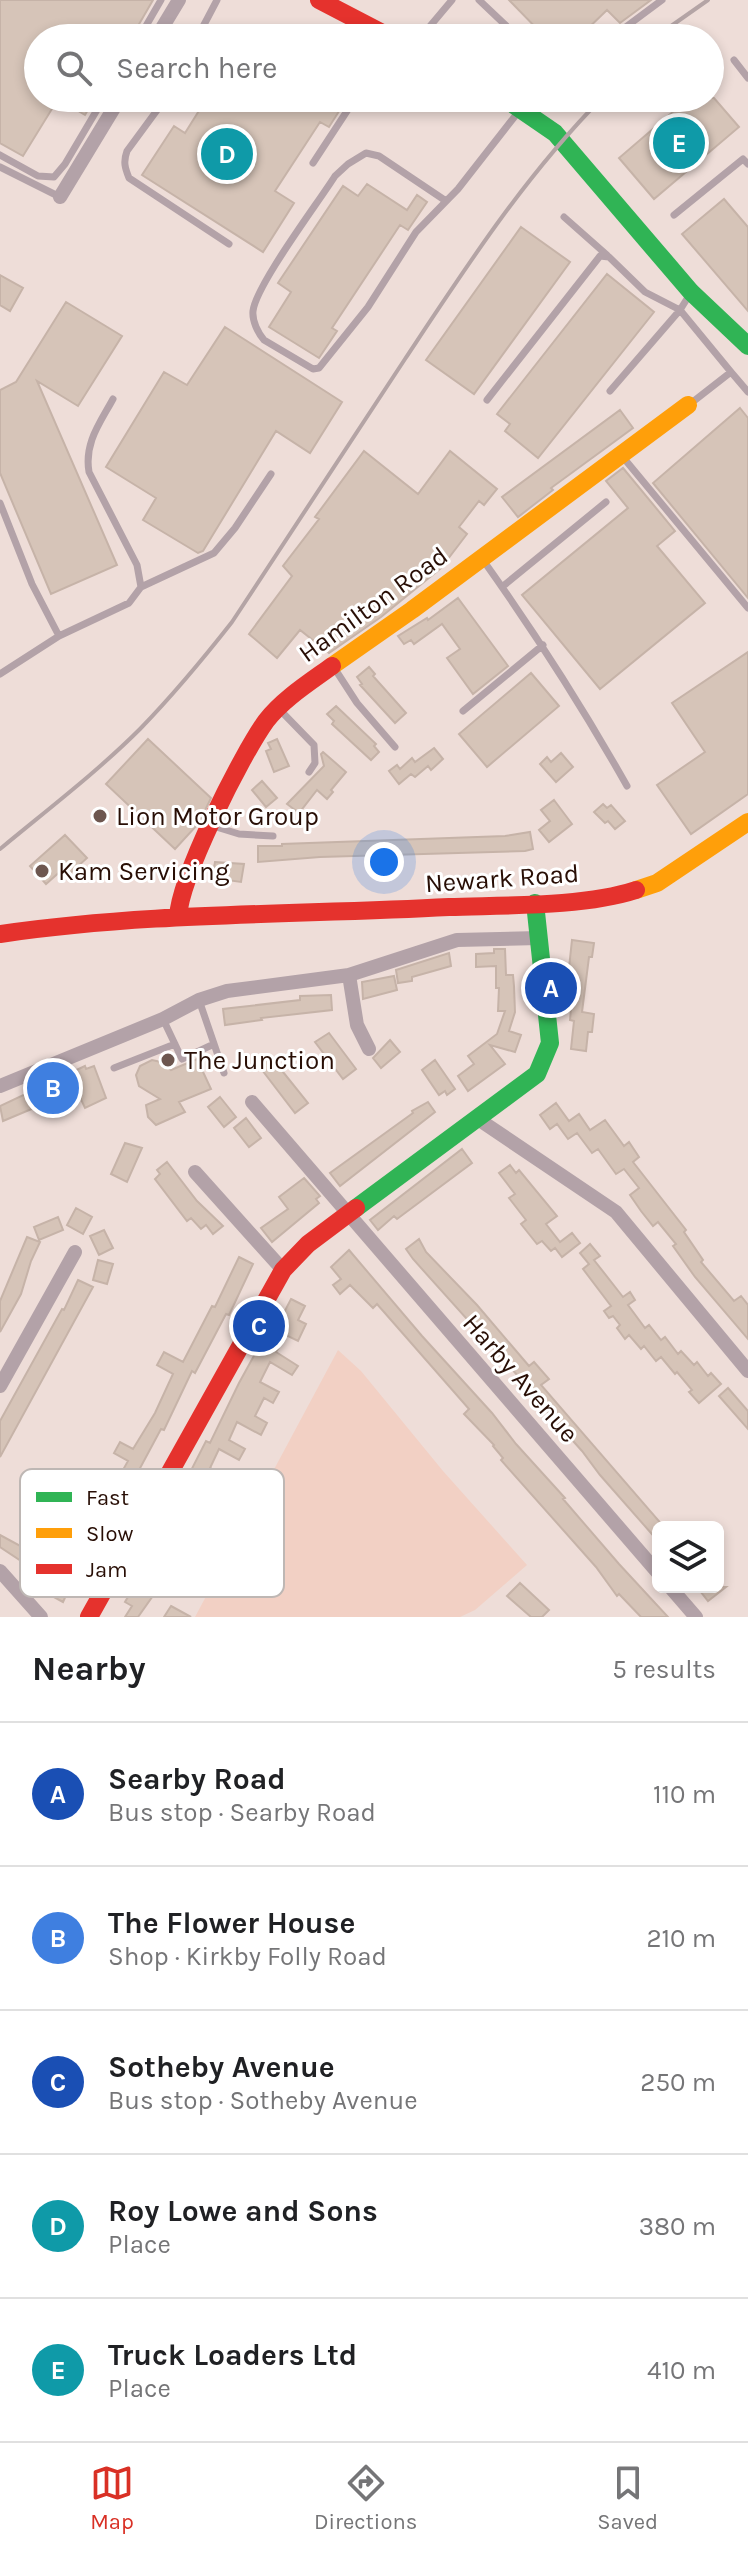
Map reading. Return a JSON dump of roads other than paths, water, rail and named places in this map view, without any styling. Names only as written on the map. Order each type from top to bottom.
[{"type":"street","points":[[164,24],[179,0]]},
{"type":"street","points":[[319,0],[363,24]]},
{"type":"street","points":[[60,197],[112,112]]},
{"type":"street","points":[[525,112],[561,139],[691,292],[748,346]]},
{"type":"street","name":"Hamilton Road","points":[[178,917],[179,900],[211,826],[231,783],[267,720],[302,687],[688,405]]},
{"type":"street","name":"Newark Road","points":[[0,934],[67,924],[178,917],[535,903],[617,896],[657,883],[748,822]]},
{"type":"street","points":[[172,1469],[283,1270],[308,1244],[537,1074],[550,1043],[535,903]]},
{"type":"street","points":[[0,1086],[163,1019],[199,1000],[227,991],[349,975],[457,940],[539,938]]},
{"type":"street","points":[[349,975],[357,1025],[369,1049]]},
{"type":"street","name":"Harby Avenue","points":[[252,1102],[652,1566]]},
{"type":"street","points":[[478,1119],[616,1212],[748,1371]]},
{"type":"street","points":[[195,1172],[283,1270]]},
{"type":"street","points":[[0,1386],[75,1252]]},
{"type":"street","points":[[0,1571],[20,1593]]},
{"type":"street","points":[[675,1593],[696,1617]]},
{"type":"street","points":[[23,1597],[41,1617]]},
{"type":"street","points":[[89,1617],[100,1597]]},
{"type":"lane","points":[[147,24],[161,0]]},
{"type":"lane","points":[[204,24],[217,0]]},
{"type":"lane","points":[[432,24],[452,0]]},
{"type":"lane","points":[[479,0],[504,24]]},
{"type":"lane","points":[[630,24],[662,0]]},
{"type":"lane","points":[[734,60],[748,78]]},
{"type":"lane","points":[[0,155],[38,176],[54,177],[96,112]]},
{"type":"lane","points":[[156,112],[127,151],[124,159],[129,178],[229,244]]},
{"type":"lane","points":[[313,163],[346,112]]},
{"type":"lane","points":[[446,201],[379,156],[366,153],[348,164],[335,176],[258,297],[253,312],[258,333],[264,340],[313,369],[319,368],[368,307],[416,232],[458,189],[519,112]]},
{"type":"lane","points":[[674,215],[743,159],[748,164]]},
{"type":"lane","points":[[0,167],[60,197]]},
{"type":"lane","points":[[564,217],[645,292],[680,310],[748,392]]},
{"type":"lane","points":[[487,400],[590,265],[600,256],[609,257]]},
{"type":"lane","points":[[610,391],[680,310],[691,292]]},
{"type":"lane","points":[[688,405],[731,372]]},
{"type":"lane","points":[[113,399],[90,442],[87,462],[89,472],[137,565],[141,587]]},
{"type":"lane","points":[[620,455],[748,608]]},
{"type":"lane","points":[[0,674],[59,636],[129,603],[141,587],[214,553],[235,528],[271,474]]},
{"type":"lane","points":[[502,587],[606,502]]},
{"type":"lane","points":[[0,503],[32,584],[59,636]]},
{"type":"lane","points":[[482,558],[580,703],[627,786]]},
{"type":"lane","points":[[463,711],[543,645]]},
{"type":"lane","points":[[333,665],[357,703],[395,747]]},
{"type":"lane","points":[[279,709],[314,745],[316,755],[309,772]]},
{"type":"lane","points":[[211,826],[239,834],[273,836]]},
{"type":"lane","points":[[199,1000],[224,1073]]},
{"type":"lane","points":[[163,1019],[182,1059],[214,1044]]},
{"type":"lane","points":[[114,1068],[175,1044]]},
{"type":"railway","points":[[674,24],[708,0]]},
{"type":"railway","points":[[0,849],[124,745],[188,677],[221,636],[474,257],[521,191],[589,112]]},
{"type":"place","name":"Truck Loaders Ltd","points":[[679,143]]},
{"type":"place","name":"Roy Lowe and Sons","points":[[227,154]]},
{"type":"place","name":"Lion Motor Group","points":[[100,816]]},
{"type":"place","name":"Kam Servicing","points":[[42,871]]},
{"type":"place","name":"Searby Road","points":[[551,988]]},
{"type":"place","name":"The Junction","points":[[168,1060]]},
{"type":"place","name":"The Flower House","points":[[53,1088]]},
{"type":"place","name":"Sotheby Avenue","points":[[259,1326]]}]
